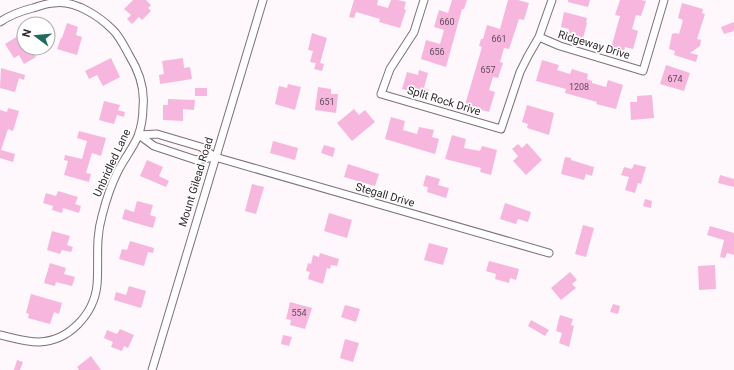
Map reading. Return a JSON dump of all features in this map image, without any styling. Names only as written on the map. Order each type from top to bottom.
[{"type":"street","name":"Mount Gilead Road","points":[[152,370],[263,0]]},
{"type":"street","name":"Split Rock Drive","points":[[424,0],[414,32],[390,70],[381,94],[501,129],[520,72],[539,37]]},
{"type":"street","points":[[539,37],[552,0]]},
{"type":"street","name":"Ridgeway Drive","points":[[539,37],[560,46],[643,71],[664,0]]},
{"type":"street","name":"Unbridled Lane","points":[[0,22],[21,11],[55,1],[71,4],[102,20],[121,40],[136,66],[140,78],[144,107],[139,135],[118,171],[108,193],[97,242],[97,286],[94,298],[84,318],[68,333],[40,342],[26,341],[0,335]]},
{"type":"street","points":[[139,135],[157,134],[201,147],[215,157]]},
{"type":"street","points":[[139,135],[154,146],[196,160],[215,157]]},
{"type":"street","name":"Stegall Drive","points":[[215,157],[549,253]]},
{"type":"building","points":[[133,0],[146,0],[151,5],[148,8],[151,11],[142,20],[139,17],[132,24],[127,19],[131,15],[124,9]]},
{"type":"building","points":[[354,0],[378,0],[377,5],[388,8],[391,0],[406,2],[404,9],[406,10],[400,28],[379,22],[380,19],[356,12],[354,18],[349,17]]},
{"type":"building","points":[[452,0],[467,0],[464,9],[462,9],[446,67],[421,59],[426,40],[440,44],[444,30],[434,27],[439,10],[448,13]]},
{"type":"building","points":[[508,0],[518,0],[529,3],[524,20],[519,19],[509,49],[504,48],[500,62],[503,63],[498,78],[493,77],[489,90],[495,92],[489,112],[465,105],[482,47],[479,46],[481,39],[483,39],[487,25],[500,29]]},
{"type":"building","points":[[568,0],[590,0],[588,7],[568,2]]},
{"type":"building","points":[[620,0],[646,1],[641,16],[636,15],[632,29],[638,31],[633,49],[625,47],[624,51],[611,48],[620,16],[615,15]]},
{"type":"building","points":[[682,3],[703,9],[702,13],[705,14],[697,39],[701,40],[700,46],[690,53],[698,55],[696,62],[674,55],[675,51],[669,49],[672,34],[679,34],[683,20],[678,18]]},
{"type":"building","points":[[564,12],[587,18],[583,38],[568,34],[569,29],[561,27]]},
{"type":"building","points":[[734,22],[734,31],[724,34],[721,27]]},
{"type":"building","points":[[67,23],[78,27],[76,35],[82,37],[77,55],[57,49]]},
{"type":"building","points":[[312,33],[327,38],[320,63],[324,64],[322,71],[314,69],[316,63],[310,62],[313,51],[308,50]]},
{"type":"building","points":[[16,37],[16,56],[17,56],[14,58],[5,44]]},
{"type":"building","points":[[20,56],[36,57],[24,64]]},
{"type":"building","points":[[111,58],[120,77],[103,86],[97,75],[89,79],[85,71]]},
{"type":"building","points":[[183,58],[184,68],[190,67],[192,79],[160,84],[159,75],[164,74],[162,61]]},
{"type":"building","points":[[542,60],[559,65],[557,70],[570,74],[572,69],[588,74],[587,79],[592,81],[592,83],[606,87],[608,80],[623,85],[616,109],[596,104],[597,102],[565,93],[566,89],[536,81]]},
{"type":"building","points":[[666,65],[690,73],[684,91],[660,84]]},
{"type":"building","points":[[1,68],[25,75],[24,80],[19,78],[15,92],[0,88]]},
{"type":"building","points":[[419,70],[428,73],[424,88],[429,90],[427,96],[402,89],[407,72],[418,75]]},
{"type":"building","points":[[288,84],[301,87],[295,110],[275,104],[279,86],[287,88]]},
{"type":"building","points":[[318,87],[331,89],[331,94],[338,94],[336,113],[315,110]]},
{"type":"building","points":[[195,88],[207,88],[207,96],[195,96]]},
{"type":"building","points":[[652,95],[654,118],[631,120],[630,102],[637,102],[637,96]]},
{"type":"building","points":[[168,99],[195,100],[194,110],[183,109],[183,121],[163,120],[163,105],[168,105]]},
{"type":"building","points":[[104,101],[120,105],[118,110],[125,112],[124,117],[117,115],[114,124],[99,120]]},
{"type":"building","points":[[527,105],[554,113],[549,135],[527,128],[528,124],[522,122]]},
{"type":"building","points":[[8,108],[19,111],[13,131],[8,129],[1,150],[15,154],[13,162],[0,158],[0,110],[7,112]]},
{"type":"building","points":[[354,109],[359,115],[365,110],[375,122],[352,141],[337,123]]},
{"type":"building","points":[[391,117],[405,121],[403,130],[417,134],[419,127],[434,130],[432,137],[439,139],[435,154],[385,139]]},
{"type":"building","points":[[79,131],[106,138],[101,156],[92,153],[86,173],[91,174],[89,182],[64,175],[68,161],[64,160],[65,155],[82,159],[87,141],[77,138]]},
{"type":"building","points":[[452,135],[466,139],[464,148],[480,151],[482,146],[497,150],[491,175],[480,172],[481,168],[445,159]]},
{"type":"building","points":[[273,141],[298,148],[295,160],[270,153]]},
{"type":"building","points":[[527,143],[542,160],[526,175],[513,161],[518,156],[512,149],[518,144],[522,148]]},
{"type":"building","points":[[324,145],[335,148],[333,157],[321,153]]},
{"type":"building","points":[[565,157],[594,167],[592,176],[586,174],[584,180],[561,174]]},
{"type":"building","points":[[147,160],[163,167],[159,176],[169,181],[166,187],[140,176]]},
{"type":"building","points":[[348,164],[379,174],[375,186],[344,177]]},
{"type":"building","points":[[634,164],[646,167],[641,184],[638,183],[635,193],[625,190],[629,177],[621,175],[624,167],[632,169]]},
{"type":"building","points":[[426,175],[440,179],[438,185],[449,188],[446,198],[427,192],[428,187],[423,186]]},
{"type":"building","points":[[720,175],[734,179],[734,187],[718,183]]},
{"type":"building","points":[[252,184],[264,187],[256,214],[245,211]]},
{"type":"building","points":[[58,191],[78,197],[75,204],[81,206],[79,213],[63,208],[62,213],[52,210],[53,206],[43,203],[46,193],[56,196]]},
{"type":"building","points":[[645,199],[652,201],[651,208],[643,206]]},
{"type":"building","points":[[137,201],[153,205],[150,215],[156,217],[153,228],[122,219],[125,209],[134,212]]},
{"type":"building","points":[[505,203],[531,212],[528,222],[518,219],[516,224],[500,219]]},
{"type":"building","points":[[329,213],[352,220],[347,238],[324,231]]},
{"type":"building","points":[[583,225],[594,228],[586,257],[575,254]]},
{"type":"building","points":[[710,226],[734,233],[734,255],[727,253],[725,258],[720,257],[724,240],[707,235]]},
{"type":"building","points":[[52,231],[70,236],[67,245],[73,247],[71,252],[62,250],[60,254],[47,250]]},
{"type":"building","points":[[130,241],[154,248],[153,253],[148,252],[144,266],[119,259],[122,249],[127,250]]},
{"type":"building","points":[[429,243],[448,248],[443,265],[424,260]]},
{"type":"building","points":[[320,253],[339,259],[337,266],[331,265],[330,269],[327,268],[323,284],[308,279],[310,272],[306,271],[308,263],[311,264],[313,255],[319,257]]},
{"type":"building","points":[[489,261],[519,269],[516,280],[510,278],[509,283],[495,279],[496,274],[486,271]]},
{"type":"building","points":[[50,263],[66,268],[64,274],[75,277],[72,286],[56,282],[55,286],[44,283]]},
{"type":"building","points":[[715,265],[716,289],[699,290],[698,266]]},
{"type":"building","points":[[570,272],[577,280],[572,284],[576,288],[561,300],[551,288]]},
{"type":"building","points":[[129,286],[146,291],[141,308],[114,300],[116,292],[126,295]]},
{"type":"building","points":[[31,294],[62,303],[59,314],[54,312],[50,324],[28,318],[29,314],[26,313]]},
{"type":"building","points":[[290,302],[312,308],[305,329],[290,325],[291,320],[286,319]]},
{"type":"building","points":[[613,304],[620,306],[618,314],[610,312]]},
{"type":"building","points":[[345,305],[360,309],[356,322],[341,317]]},
{"type":"building","points":[[560,315],[573,319],[571,325],[574,326],[569,347],[559,343],[562,333],[556,331]]},
{"type":"building","points":[[531,320],[549,330],[545,336],[528,326]]},
{"type":"building","points":[[120,329],[134,335],[128,348],[124,346],[122,351],[111,347],[113,342],[104,338],[107,330],[117,334]]},
{"type":"building","points":[[283,335],[292,337],[289,346],[281,344]]},
{"type":"building","points":[[345,339],[359,343],[353,362],[340,358]]},
{"type":"building","points":[[91,356],[101,370],[79,370],[77,367]]},
{"type":"building","points":[[17,360],[23,362],[20,370],[14,370]]}]
